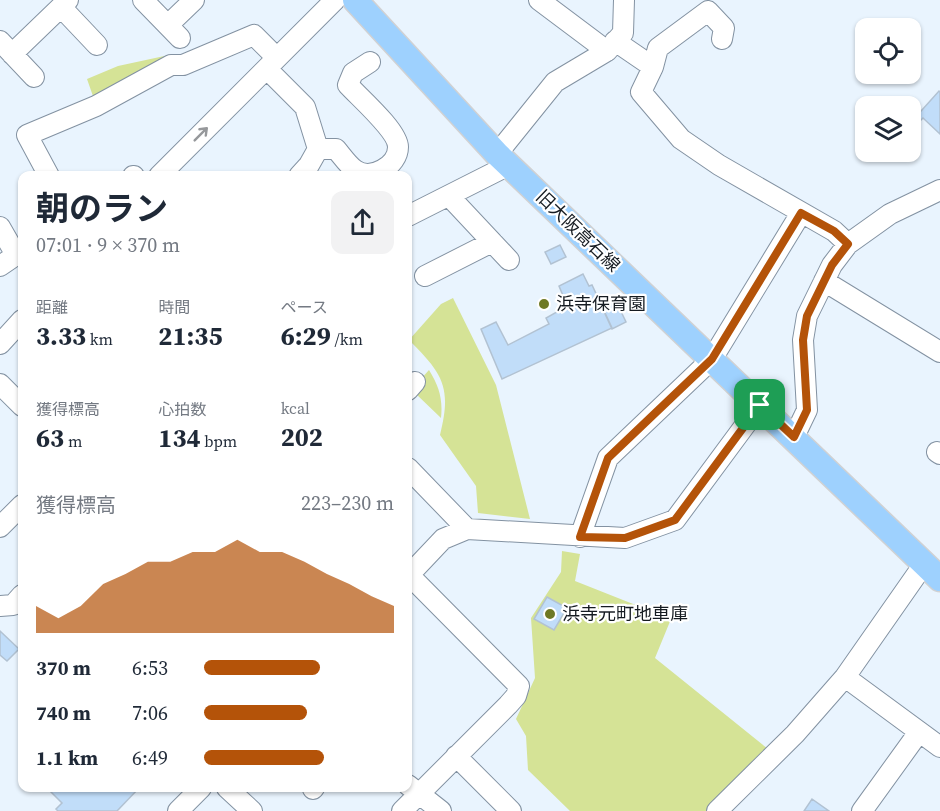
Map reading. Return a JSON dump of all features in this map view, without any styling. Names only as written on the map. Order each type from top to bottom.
[{"type":"main road","name":"旧大阪高石線","points":[[355,0],[503,160],[932,571]]},
{"type":"street","points":[[143,0],[174,32],[194,0]]},
{"type":"street","points":[[164,171],[335,0]]},
{"type":"street","points":[[539,0],[611,46],[653,67]]},
{"type":"street","points":[[412,214],[449,196],[503,160],[555,82],[611,46],[622,33],[627,1]]},
{"type":"street","points":[[34,77],[6,47],[64,3],[97,45]]},
{"type":"street","points":[[722,39],[724,28],[708,11],[658,48],[653,67],[641,92],[681,139],[719,165],[834,231],[848,244]]},
{"type":"street","points":[[46,171],[27,135],[96,106],[171,65],[183,65],[254,35],[305,107],[318,149]]},
{"type":"street","points":[[370,62],[354,73],[348,85],[393,134],[398,147],[394,160],[380,171]]},
{"type":"street","points":[[318,149],[336,149],[356,171]]},
{"type":"street","points":[[303,171],[318,149]]},
{"type":"street","points":[[794,437],[807,410],[803,340],[807,316],[832,265],[848,244],[890,214],[940,190]]},
{"type":"street","points":[[449,196],[509,260]]},
{"type":"street","points":[[580,537],[608,458],[712,359],[801,213]]},
{"type":"street","points":[[0,227],[13,257]]},
{"type":"street","points":[[425,276],[492,242]]},
{"type":"street","points":[[824,281],[940,352]]},
{"type":"street","points":[[0,344],[18,324]]},
{"type":"street","points":[[0,384],[18,402]]},
{"type":"street","points":[[412,571],[443,539],[467,529],[625,538],[675,520],[760,405]]},
{"type":"street","points":[[412,472],[467,529]]},
{"type":"street","points":[[0,528],[18,509]]},
{"type":"street","points":[[717,811],[795,734],[932,571]]},
{"type":"street","points":[[402,811],[414,789],[456,756],[508,705],[516,696],[519,686],[412,579]]},
{"type":"street","points":[[845,677],[940,747]]},
{"type":"street","points":[[862,811],[919,732]]},
{"type":"street","points":[[456,756],[511,811]]},
{"type":"street","points":[[414,789],[441,811]]},
{"type":"street","points":[[178,811],[197,792]]},
{"type":"street","points":[[231,792],[252,811]]},
{"type":"green space","points":[[169,55],[94,99],[87,79],[118,66]]},
{"type":"green space","points":[[453,298],[496,385],[530,519],[478,513],[476,486],[440,435],[445,405],[442,382],[430,362],[412,343],[412,337],[441,304]]},
{"type":"green space","points":[[429,370],[440,393],[441,418],[415,393],[420,380]]},
{"type":"green space","points":[[562,551],[580,554],[575,581],[671,619],[655,658],[768,749],[707,811],[570,811],[528,770],[526,736],[516,719],[535,678],[531,618],[561,572]]},
{"type":"building","points":[[939,91],[940,134],[923,118],[921,120],[921,111]]},
{"type":"building","points":[[560,245],[566,257],[551,264],[545,252]]},
{"type":"building","points":[[583,274],[589,286],[592,285],[612,328],[502,379],[481,329],[496,322],[508,345],[549,324],[546,318],[564,308],[560,300],[564,298],[559,286]]},
{"type":"building","points":[[614,297],[626,322],[612,329],[600,303]]},
{"type":"building","name":"浜寺元町地車庫","points":[[547,597],[567,608],[554,630],[534,619]]},
{"type":"building","points":[[0,631],[18,650],[7,661],[0,655]]},
{"type":"building","points":[[51,792],[135,792],[117,811],[58,811],[56,809],[62,803]]},
{"type":"building","points":[[812,799],[829,811],[804,811]]},
{"type":"place","name":"浜寺保育園","points":[[544,304]]},
{"type":"place","name":"浜寺元町地車庫","points":[[550,614]]},
{"type":"route","points":[[801,213],[834,231],[848,244],[832,265],[807,316],[803,340],[807,410],[794,437],[760,405],[675,520],[625,538],[580,537],[608,458],[712,359],[801,213]]}]
